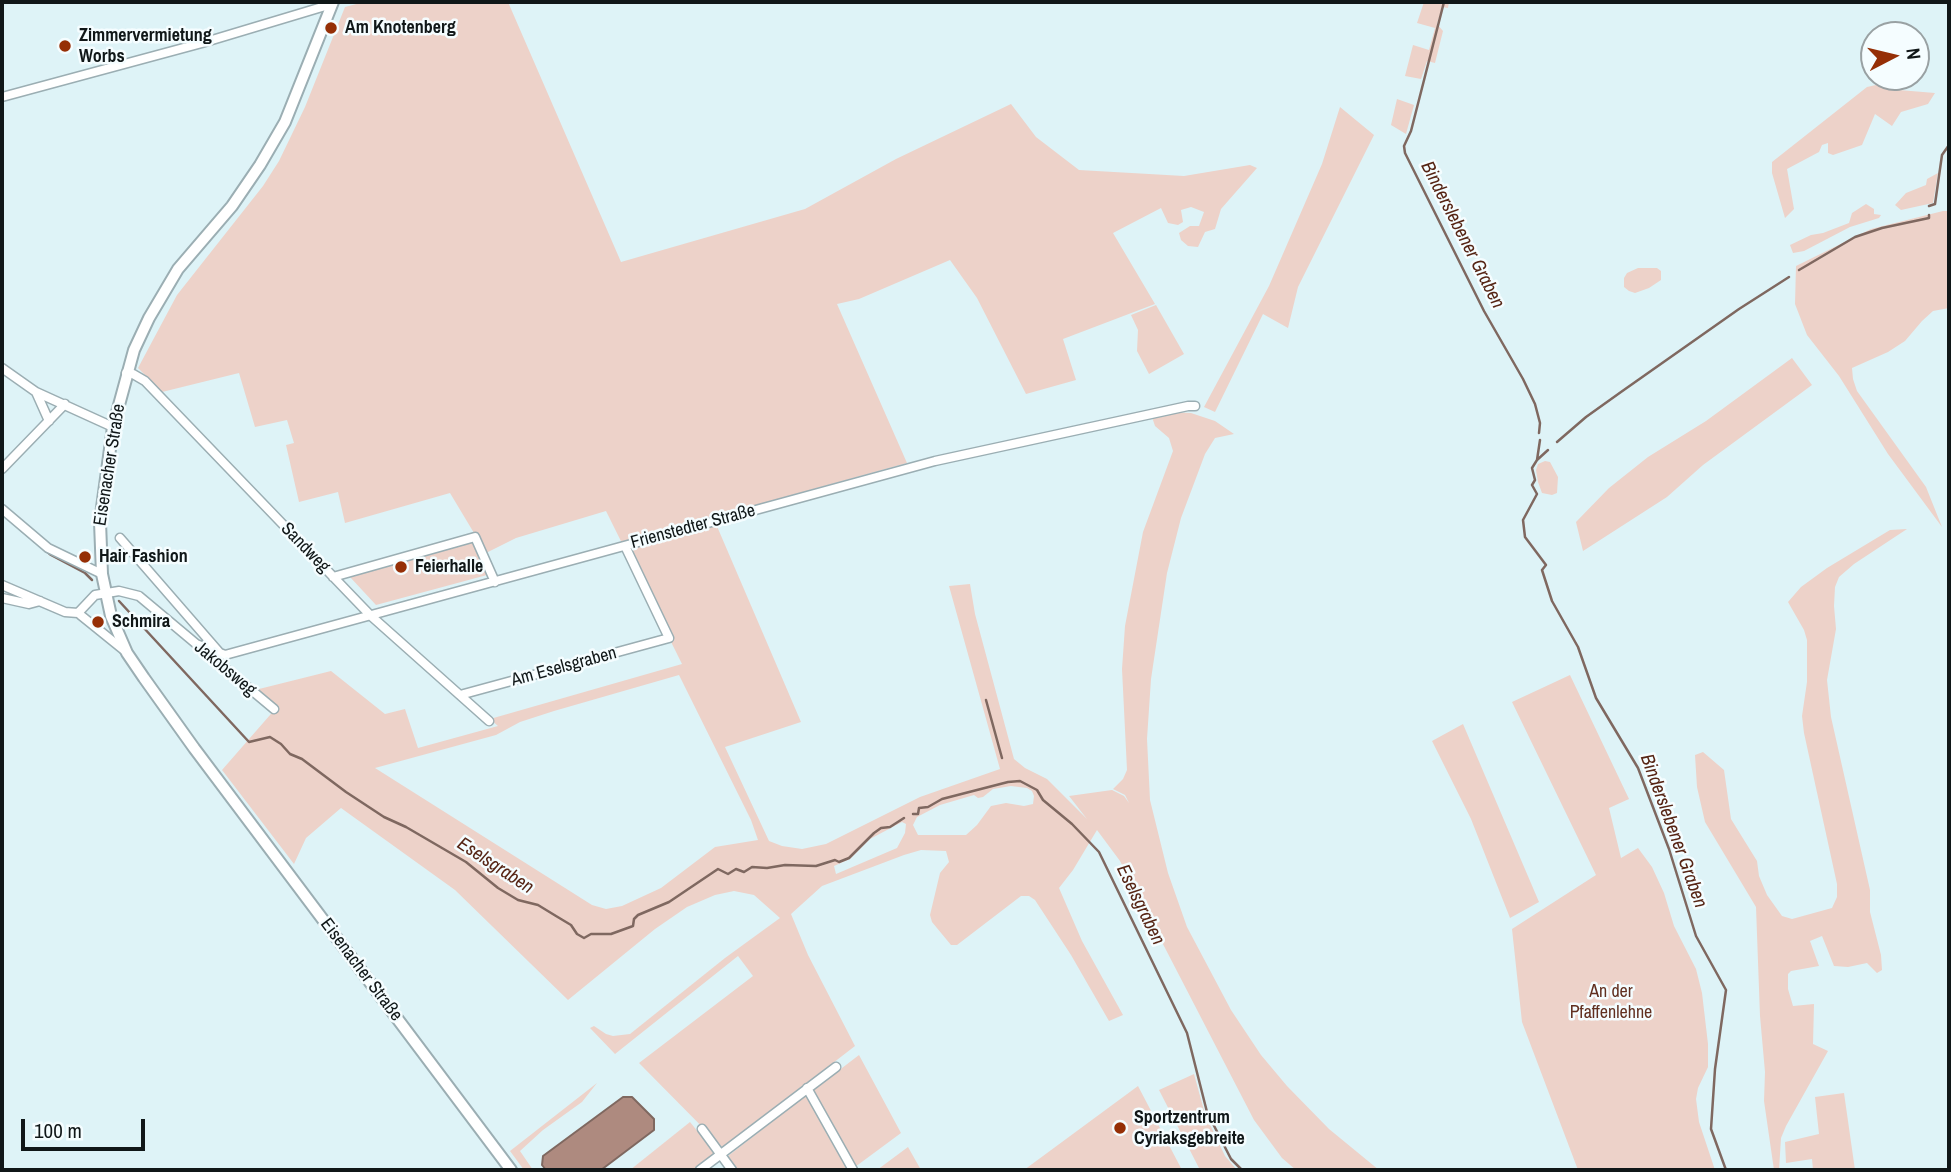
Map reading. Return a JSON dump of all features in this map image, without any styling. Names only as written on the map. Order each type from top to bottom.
[{"type":"main road","name":"Eisenacher Straße","points":[[333,3],[285,122],[232,206],[178,269],[149,318],[126,373],[113,428],[100,522],[102,574],[111,616],[127,653],[188,741],[511,1170]]},
{"type":"street","points":[[2,97],[202,43],[333,3]]},
{"type":"street","points":[[2,368],[36,392],[113,428]]},
{"type":"street","name":"Sandweg","points":[[126,373],[132,373],[145,381],[370,615],[489,721]]},
{"type":"street","points":[[36,392],[49,421]]},
{"type":"street","points":[[2,470],[65,404]]},
{"type":"street","name":"Frienstedter Straße","points":[[222,655],[935,461],[1195,406]]},
{"type":"street","points":[[2,509],[48,548],[102,574]]},
{"type":"street","points":[[333,577],[475,537],[495,582]]},
{"type":"street","points":[[120,538],[222,655]]},
{"type":"street","name":"Am Eselsgraben","points":[[460,695],[669,638],[625,546]]},
{"type":"street","points":[[2,585],[65,612],[78,613],[127,653]]},
{"type":"street","name":"Jakobsweg","points":[[105,593],[119,591],[139,596],[274,709]]},
{"type":"street","points":[[78,613],[95,595],[105,593]]},
{"type":"street","points":[[2,598],[29,604],[41,601]]},
{"type":"street","points":[[196,644],[222,655]]},
{"type":"street","points":[[700,1170],[836,1067]]},
{"type":"street","points":[[807,1088],[853,1170]]},
{"type":"street","points":[[702,1129],[732,1170]]},
{"type":"green space","points":[[364,2],[508,2],[621,262],[805,209],[896,159],[1011,104],[1036,137],[1079,170],[1184,176],[1250,165],[1257,168],[1221,209],[1215,229],[1205,232],[1198,247],[1188,246],[1181,240],[1179,233],[1190,226],[1199,226],[1204,212],[1191,207],[1181,210],[1183,222],[1178,225],[1168,223],[1161,208],[1113,233],[1155,304],[1063,339],[1076,380],[1026,394],[977,298],[950,260],[859,299],[837,304],[907,463],[713,517],[801,722],[725,747],[769,841],[802,849],[826,844],[920,797],[1000,769],[949,586],[970,584],[975,614],[1014,759],[1047,779],[1087,819],[1069,796],[1112,790],[1124,796],[1129,803],[1125,795],[1113,789],[1123,779],[1127,770],[1122,669],[1125,626],[1143,532],[1173,451],[1169,438],[1155,426],[1152,417],[1172,412],[1191,413],[1215,421],[1234,434],[1215,438],[1205,454],[1181,518],[1167,573],[1151,679],[1147,739],[1150,800],[1168,873],[1187,927],[1231,1010],[1261,1055],[1287,1086],[1329,1129],[1379,1170],[1296,1170],[1282,1158],[1254,1120],[1120,861],[1097,830],[1059,888],[1082,941],[1123,1015],[1109,1021],[1071,955],[1035,900],[1029,896],[1021,896],[957,945],[951,945],[932,922],[930,915],[940,873],[949,862],[946,851],[921,850],[904,855],[822,886],[791,914],[808,955],[855,1046],[723,1148],[639,1063],[753,976],[738,956],[615,1054],[590,1028],[594,1026],[613,1036],[630,1034],[780,918],[754,895],[734,891],[715,895],[687,907],[655,929],[568,1000],[455,890],[341,808],[306,838],[294,864],[222,770],[277,707],[255,690],[331,671],[385,714],[405,709],[418,748],[498,726],[490,719],[682,664],[606,511],[516,538],[486,553],[450,493],[345,523],[338,492],[299,502],[286,445],[294,443],[287,420],[255,427],[239,373],[162,392],[138,368],[177,295],[263,186],[279,161],[305,107],[345,7]],"holes":[[[679,675],[751,820],[758,840],[715,847],[661,888],[622,906],[606,909],[592,905],[375,768],[496,735],[520,722]],[[1011,786],[1027,788],[1034,796],[1033,804],[1024,806],[1006,803],[991,806],[966,835],[918,835],[913,825],[917,817],[940,805],[974,795],[983,797],[993,789]],[[902,822],[906,824],[905,833],[897,848],[836,874],[834,866],[850,859],[870,839]]]},
{"type":"green space","points":[[1424,2],[1449,2],[1448,8],[1442,7],[1437,24],[1443,31],[1435,63],[1427,61],[1421,79],[1405,76],[1413,45],[1429,50],[1435,28],[1417,23]]},
{"type":"green space","points":[[1862,91],[1935,93],[1928,104],[1901,112],[1892,126],[1875,114],[1862,145],[1833,155],[1828,153],[1828,143],[1822,145],[1819,152],[1787,169],[1794,209],[1785,218],[1772,173],[1772,162]]},
{"type":"green space","points":[[1397,99],[1414,105],[1406,134],[1391,125]]},
{"type":"green space","points":[[1340,107],[1374,135],[1298,287],[1288,328],[1263,314],[1215,412],[1204,407],[1269,286],[1322,164]]},
{"type":"green space","points":[[1938,173],[1933,203],[1901,210],[1895,205],[1906,193],[1926,185],[1927,179]]},
{"type":"green space","points":[[1866,204],[1874,209],[1874,214],[1881,215],[1879,218],[1850,227],[1804,251],[1793,253],[1790,245],[1849,223],[1852,213]]},
{"type":"green space","points":[[1949,211],[1949,308],[1933,311],[1905,341],[1852,368],[1857,391],[1926,487],[1942,527],[1888,454],[1839,376],[1807,335],[1795,304],[1796,266],[1871,229]]},
{"type":"green space","points":[[1638,268],[1657,268],[1661,271],[1661,280],[1635,293],[1629,291],[1624,287],[1624,278],[1627,273]]},
{"type":"green space","points":[[1156,305],[1184,354],[1149,374],[1137,351],[1138,330],[1131,315]]},
{"type":"green space","points":[[1792,358],[1812,385],[1703,465],[1667,497],[1583,551],[1576,522],[1609,488],[1648,457],[1706,421]]},
{"type":"green space","points":[[1550,462],[1558,477],[1557,493],[1552,495],[1542,493],[1538,482],[1538,464]]},
{"type":"green space","points":[[1907,529],[1839,577],[1835,587],[1836,629],[1827,680],[1831,717],[1870,890],[1870,912],[1882,970],[1877,973],[1867,963],[1848,967],[1834,966],[1822,936],[1810,941],[1819,966],[1791,971],[1788,974],[1788,989],[1793,1006],[1814,1004],[1813,1044],[1828,1051],[1786,1126],[1781,1138],[1779,1170],[1774,1170],[1764,1101],[1765,1072],[1756,907],[1705,822],[1697,787],[1695,755],[1703,752],[1724,770],[1731,819],[1757,861],[1759,876],[1767,895],[1782,916],[1792,919],[1832,908],[1837,897],[1837,884],[1802,716],[1807,682],[1807,640],[1788,602],[1801,587],[1827,568],[1890,530]]},
{"type":"green space","points":[[473,541],[487,575],[376,605],[350,577]]},
{"type":"green space","name":"An der Pfaffenlehne","points":[[1570,675],[1629,799],[1609,808],[1621,858],[1638,848],[1652,867],[1664,893],[1674,926],[1696,969],[1702,993],[1708,1067],[1696,1099],[1699,1122],[1715,1170],[1578,1170],[1522,1022],[1512,929],[1596,875],[1512,702]]},
{"type":"green space","points":[[1463,724],[1539,902],[1510,918],[1471,819],[1432,741]]},
{"type":"green space","points":[[859,1055],[901,1133],[855,1167],[812,1091]]},
{"type":"green space","points":[[1194,1074],[1205,1114],[1225,1156],[1237,1170],[1200,1170],[1159,1090]]},
{"type":"green space","points":[[597,1083],[582,1102],[543,1130],[520,1151],[533,1170],[524,1170],[510,1151]]},
{"type":"green space","name":"Sportzentrum Cyriaksgebreite","points":[[1138,1086],[1182,1170],[1024,1170]]},
{"type":"green space","points":[[1844,1093],[1855,1170],[1813,1170],[1812,1159],[1786,1163],[1785,1142],[1819,1134],[1815,1097]]},
{"type":"green space","points":[[805,1096],[848,1167],[844,1170],[735,1170],[728,1156]]},
{"type":"green space","points":[[690,1122],[716,1154],[694,1170],[630,1170]]},
{"type":"green space","points":[[908,1147],[921,1170],[877,1170]]},
{"type":"shaded area","points":[[623,1097],[632,1097],[654,1119],[654,1130],[601,1170],[546,1170],[542,1165],[543,1156]]},
{"type":"waterway","name":"Binderslebener Graben","points":[[1444,2],[1411,131],[1404,146],[1405,153],[1484,311],[1535,404],[1540,423],[1539,433]]},
{"type":"waterway","points":[[1929,206],[1935,204],[1942,155],[1949,145]]},
{"type":"waterway","points":[[1799,270],[1855,237],[1929,218],[1929,215]]},
{"type":"waterway","points":[[1557,442],[1621,392],[1789,277]]},
{"type":"waterway","name":"Binderslebener Graben","points":[[1540,440],[1537,460],[1532,468],[1535,480],[1532,485],[1537,494],[1523,520],[1525,537],[1546,565],[1542,570],[1552,601],[1578,647],[1596,698],[1638,768],[1669,849],[1696,936],[1726,990],[1715,1069],[1711,1129],[1726,1170]]},
{"type":"waterway","points":[[1537,460],[1548,450]]},
{"type":"waterway","name":"Eselsgraben","points":[[21,530],[51,555],[85,573],[92,580]]},
{"type":"waterway","name":"Eselsgraben","points":[[119,601],[249,742],[270,737],[290,754],[302,759],[384,817],[466,862],[498,888],[518,900],[538,905],[571,925],[577,934],[584,938],[591,934],[611,934],[633,926],[638,915],[669,902],[718,869],[728,874],[736,869],[744,872],[752,867],[816,866],[835,860],[839,862],[849,858],[881,828],[890,827],[904,818]]},
{"type":"waterway","points":[[986,700],[1002,758]]},
{"type":"waterway","name":"Eselsgraben","points":[[913,814],[918,814],[919,808],[928,807],[942,799],[1020,781],[1037,790],[1043,800],[1072,824],[1099,852],[1187,1033],[1207,1112],[1231,1159],[1242,1170]]},
{"type":"place","name":"Am Knotenberg","points":[[331,28]]},
{"type":"place","name":"Zimmervermietung Worbs","points":[[65,46]]},
{"type":"place","name":"Hair Fashion","points":[[85,557]]},
{"type":"place","name":"Feierhalle","points":[[401,567]]},
{"type":"place","name":"Schmira","points":[[98,622]]},
{"type":"place","name":"Sportzentrum Cyriaksgebreite","points":[[1120,1128]]}]
